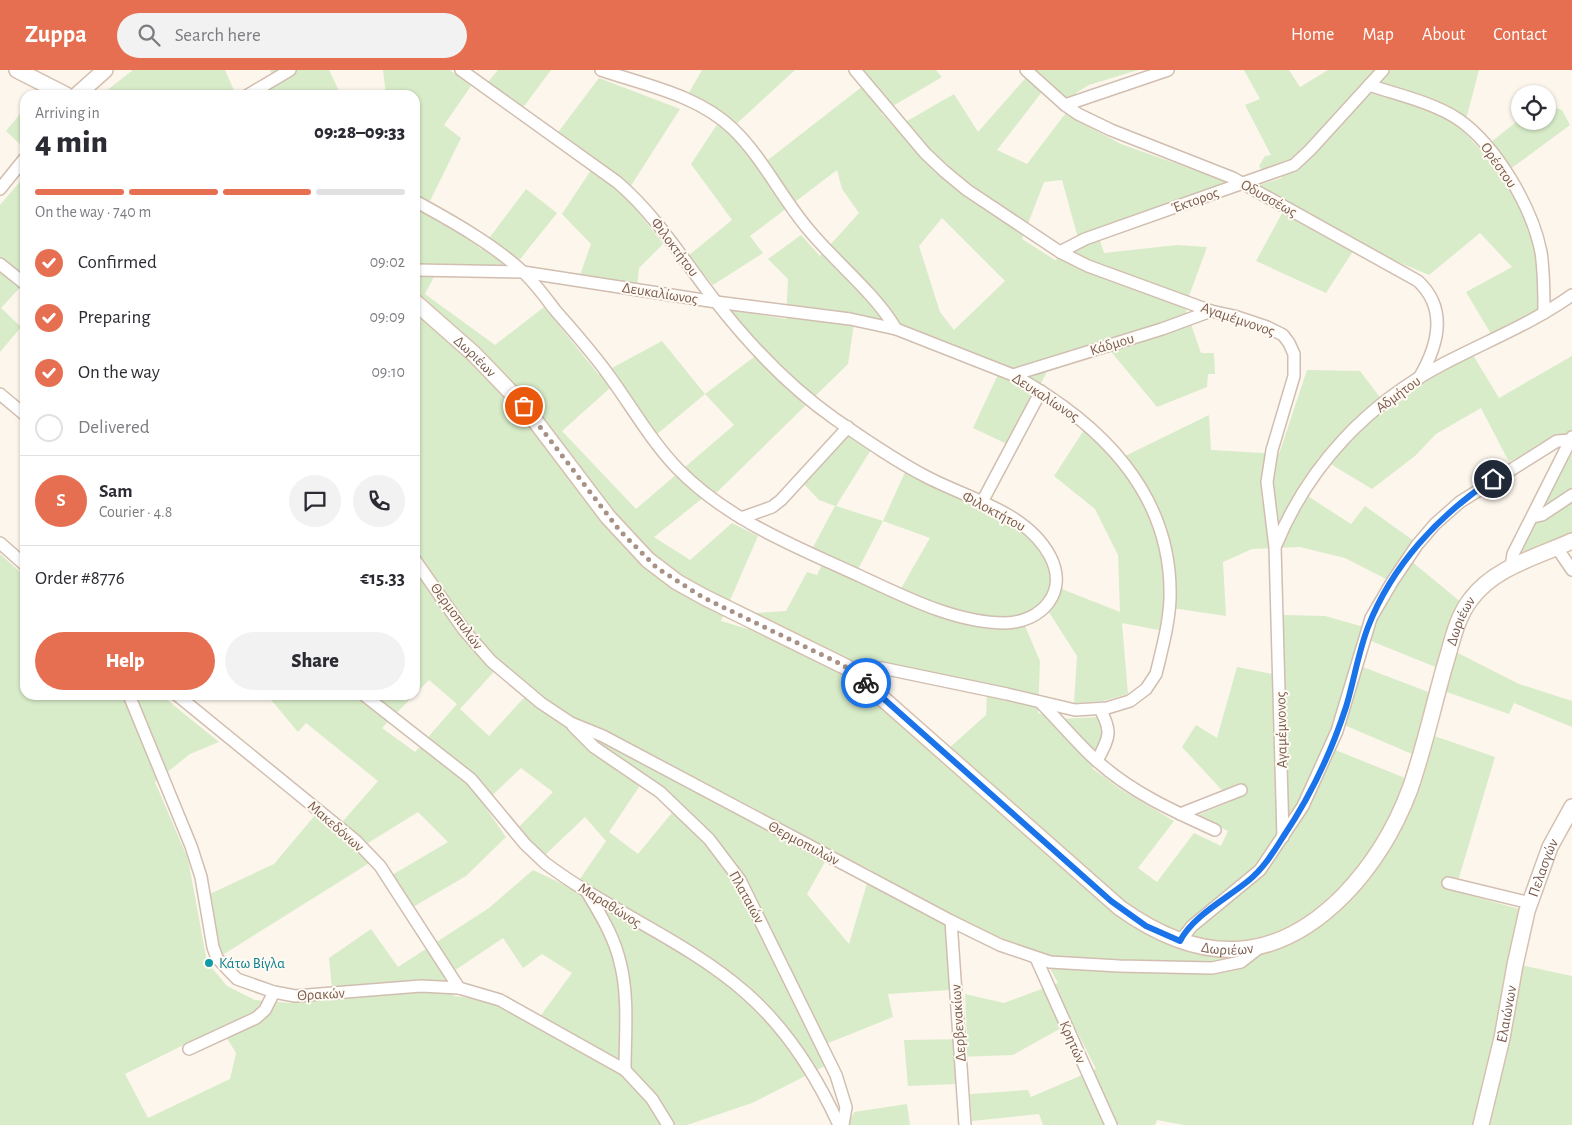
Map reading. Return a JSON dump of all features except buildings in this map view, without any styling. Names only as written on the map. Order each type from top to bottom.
[{"type":"street","points":[[17,70],[56,90]]},
{"type":"street","points":[[83,90],[105,70]]},
{"type":"street","points":[[256,90],[290,70]]},
{"type":"street","name":"Φιλοκτήτου","points":[[461,70],[617,182],[633,196],[646,210],[716,302],[776,368],[811,400],[910,468],[982,502],[1029,530],[1051,558],[1056,572],[1056,592],[1043,610],[1029,618],[1013,622],[990,622],[927,604],[773,537],[741,518],[691,481],[668,459],[608,375],[524,272]]},
{"type":"street","points":[[601,70],[686,99],[705,108],[732,128],[756,157],[808,228],[883,311],[896,329]]},
{"type":"street","name":"Αγαμέμνονος","points":[[854,70],[925,153],[944,171],[967,190],[1060,252],[1088,266],[1211,311],[1234,316],[1275,330],[1286,338],[1294,354],[1294,376],[1272,450],[1268,476],[1275,547],[1283,837]]},
{"type":"street","name":"Οδυσσέως","points":[[1026,70],[1065,105],[1096,123],[1242,183],[1412,278],[1424,287],[1436,306],[1438,330],[1434,349],[1419,378]]},
{"type":"street","points":[[1065,105],[1168,70]]},
{"type":"street","name":"Έκτορος","points":[[1060,252],[1085,239],[1283,170],[1298,162],[1383,70]]},
{"type":"street","name":"Ορέστου","points":[[1369,85],[1451,115],[1470,129],[1493,154],[1517,191],[1533,226],[1542,260],[1544,313]]},
{"type":"street","points":[[0,189],[20,164]]},
{"type":"street","points":[[420,203],[467,232],[524,272]]},
{"type":"street","points":[[0,264],[20,280]]},
{"type":"street","name":"Δευκαλίωνος","points":[[420,270],[524,272],[716,302],[850,318],[896,329],[1013,374],[1041,391],[1091,427],[1129,469],[1145,494],[1154,515],[1168,564],[1169,609],[1156,674],[1150,684],[1136,697],[1121,704],[1100,709],[1075,710],[882,668],[848,668]]},
{"type":"street","name":"Αδμήτου","points":[[1275,547],[1292,508],[1328,455],[1364,419],[1419,378],[1544,313],[1572,295]]},
{"type":"street","name":"Δωριέων","points":[[420,306],[474,354],[524,406],[608,517],[648,560],[677,582],[704,598],[848,668],[1111,901],[1146,926],[1180,941],[1212,948],[1259,948],[1292,936],[1317,920],[1349,889],[1380,850],[1394,826],[1410,789],[1455,632],[1462,614],[1481,588],[1511,567],[1572,541]]},
{"type":"street","name":"Κάδμου","points":[[1013,374],[1162,329],[1211,311]]},
{"type":"street","points":[[982,502],[1041,391]]},
{"type":"street","points":[[0,394],[20,411]]},
{"type":"street","points":[[741,518],[772,507],[781,500],[848,427]]},
{"type":"street","points":[[1511,567],[1513,554],[1571,439]]},
{"type":"street","points":[[1180,941],[1192,926],[1254,876],[1283,837],[1308,796],[1331,747],[1345,708],[1371,618],[1417,545],[1447,512],[1476,490],[1556,441],[1571,439]]},
{"type":"street","points":[[1532,517],[1546,513],[1572,495]]},
{"type":"street","points":[[0,543],[20,561]]},
{"type":"street","points":[[1557,548],[1572,570]]},
{"type":"street","name":"Θερμοπυλών","points":[[420,567],[477,646],[541,703],[571,723],[603,736],[952,922],[1000,945],[1050,962],[1212,968],[1236,964],[1246,960],[1259,948]]},
{"type":"street","name":"Θρακών","points":[[131,700],[191,846],[201,877],[213,947],[217,958],[237,979],[274,992],[303,996],[421,986],[459,988],[500,1000],[625,1070],[652,1100],[668,1125]]},
{"type":"street","name":"Μακεδόνων","points":[[183,700],[356,840],[380,866],[459,988]]},
{"type":"street","name":"Μαραθώνος","points":[[370,700],[471,779],[534,854],[553,869],[710,966],[744,992],[763,1010],[795,1050],[841,1125]]},
{"type":"street","points":[[1040,701],[1097,761],[1139,792],[1215,830]]},
{"type":"street","points":[[1097,761],[1109,737],[1109,729],[1100,709]]},
{"type":"street","name":"Πλαταιών","points":[[571,723],[594,747],[660,792],[709,839],[740,880],[834,1069],[846,1107],[841,1125]]},
{"type":"street","points":[[1180,814],[1241,790]]},
{"type":"street","name":"Πελασγών","points":[[1530,903],[1550,847],[1572,807]]},
{"type":"street","points":[[1448,883],[1530,903]]},
{"type":"street","points":[[586,890],[609,931],[621,962],[624,985],[625,1070]]},
{"type":"street","name":"Ελαιώνων","points":[[1481,1125],[1530,903]]},
{"type":"street","name":"Δερβενακίων","points":[[952,922],[965,1125]]},
{"type":"street","name":"Κρητών","points":[[1036,958],[1111,1125]]},
{"type":"street","points":[[189,1049],[256,1018],[265,1010],[274,992]]},
{"type":"green space","points":[[133,70],[225,70],[234,90],[107,90]]},
{"type":"green space","points":[[270,70],[329,70],[339,90],[265,90],[275,84]]},
{"type":"green space","points":[[383,70],[450,70],[471,86],[444,125],[461,138],[425,211],[460,232],[481,249],[526,189],[557,213],[509,273],[439,267],[425,294],[495,345],[544,307],[599,375],[662,341],[705,394],[762,351],[727,309],[786,319],[788,279],[768,259],[801,235],[820,256],[859,213],[842,189],[837,170],[750,236],[763,253],[713,285],[688,256],[732,220],[691,164],[722,117],[687,96],[702,70],[795,70],[734,126],[764,163],[868,82],[858,70],[936,70],[942,77],[881,113],[895,128],[954,94],[978,132],[1030,73],[1028,70],[1138,70],[1089,85],[1076,93],[1078,99],[1063,103],[1045,88],[997,150],[1027,164],[1065,114],[1121,144],[1231,183],[1097,231],[1104,253],[1177,245],[1207,247],[1185,307],[1201,353],[1214,353],[1215,374],[1208,374],[1207,387],[1157,407],[1103,342],[1053,360],[1009,445],[973,428],[1001,368],[855,316],[848,364],[713,496],[709,493],[654,537],[690,560],[732,523],[758,536],[721,621],[748,629],[754,613],[786,611],[807,572],[817,575],[825,559],[811,551],[835,506],[819,500],[800,480],[848,433],[872,448],[836,506],[883,521],[906,470],[981,505],[1018,527],[1033,540],[1048,560],[1054,586],[1120,612],[1118,555],[1095,509],[1054,476],[1084,430],[1121,458],[1209,415],[1211,450],[1279,454],[1307,370],[1360,371],[1389,409],[1425,382],[1473,355],[1499,398],[1572,356],[1572,437],[1562,434],[1509,462],[1481,408],[1436,434],[1415,456],[1372,489],[1319,457],[1300,491],[1351,524],[1365,506],[1414,541],[1405,556],[1462,603],[1446,647],[1519,684],[1572,701],[1572,727],[1514,703],[1509,714],[1444,691],[1448,672],[1361,637],[1355,664],[1431,693],[1420,731],[1495,757],[1455,891],[1533,913],[1520,965],[1572,976],[1572,1125],[1184,1125],[1157,1120],[1155,1125],[1043,1125],[1039,1114],[972,1121],[970,1094],[1028,1090],[1031,1097],[1096,1069],[1072,1022],[1013,1055],[957,1057],[956,1084],[908,1086],[904,1040],[967,1039],[965,994],[1004,1003],[1058,983],[1043,956],[947,914],[950,990],[888,994],[893,1017],[816,1048],[825,1066],[752,1103],[687,1125],[0,1125],[0,554],[20,572],[20,700],[167,700],[219,742],[190,754],[155,782],[188,859],[207,962],[227,986],[255,1000],[290,1003],[333,1000],[329,958],[371,929],[398,967],[489,908],[533,870],[573,889],[606,841],[585,817],[545,855],[531,846],[518,828],[553,792],[521,768],[483,804],[506,837],[466,876],[413,907],[392,875],[448,842],[418,812],[360,848],[371,862],[213,961],[199,899],[274,864],[316,814],[337,828],[378,781],[306,723],[298,732],[271,700],[409,700],[382,728],[415,752],[457,704],[429,680],[420,689],[420,90],[385,90]],"holes":[[[1062,180],[1081,249],[1055,260],[1022,239],[1044,182]],[[942,218],[1005,281],[954,330],[940,312],[919,246]],[[619,380],[656,435],[705,394],[734,425],[636,509],[562,431]],[[883,521],[930,538],[895,599],[853,579]],[[1300,547],[1345,558],[1388,580],[1371,629],[1325,616],[1283,615],[1282,676],[1237,667],[1217,738],[1196,725],[1182,747],[1232,801],[1196,816],[1228,831],[1221,846],[1194,833],[1157,882],[1138,868],[1174,821],[1120,789],[1092,768],[1102,748],[1107,726],[1097,717],[1060,719],[1038,713],[1040,661],[1022,619],[1045,606],[1077,656],[1074,703],[1103,701],[1128,694],[1122,623],[1159,630],[1165,607],[1226,616],[1223,562],[1252,549]],[[864,660],[987,691],[986,715],[938,758],[848,680]],[[501,664],[532,689],[489,736],[460,709]],[[1337,722],[1412,754],[1405,778],[1328,747]],[[645,778],[663,787],[680,803],[638,854],[609,832]],[[831,851],[871,870],[849,944],[807,894]],[[503,938],[523,968],[542,954],[572,973],[536,1022],[496,1005],[476,999],[454,996],[445,977]],[[220,1027],[236,1053],[230,1079],[148,1118],[125,1074]]]},
{"type":"green space","points":[[498,70],[551,70],[522,109],[487,83]]},
{"type":"green space","points":[[1244,70],[1289,70],[1300,87],[1328,70],[1479,70],[1463,131],[1481,150],[1511,126],[1511,130],[1556,130],[1556,108],[1562,110],[1570,125],[1501,176],[1519,205],[1536,250],[1543,309],[1491,334],[1466,292],[1512,267],[1480,233],[1429,275],[1357,245],[1326,293],[1256,261],[1286,206],[1253,187],[1282,178],[1277,169],[1263,172],[1259,166],[1265,156],[1271,155],[1245,105],[1260,99]]},
{"type":"green space","points":[[599,78],[680,109],[625,195],[663,244],[639,268],[637,287],[579,278],[591,244],[562,214],[595,164],[556,135]]},
{"type":"green space","points":[[20,114],[20,144],[6,131]]},
{"type":"green space","points":[[20,182],[20,287],[1,308],[20,328],[0,352],[0,205]]},
{"type":"green space","points":[[1572,453],[1572,537],[1520,560],[1525,539],[1532,524]]},
{"type":"green space","points":[[907,1104],[910,1125],[848,1125],[854,1112]]},
{"type":"way so far","points":[[524,406],[608,517],[657,568],[704,598],[843,665],[866,683]]},
{"type":"place","name":"Κάτω Βίγλα","points":[[209,963]]},
{"type":"route","points":[[866,683],[1111,901],[1146,926],[1180,941],[1185,932],[1254,876],[1271,856],[1303,806],[1326,759],[1345,708],[1368,626],[1378,605],[1424,536],[1447,512],[1493,479]]}]
